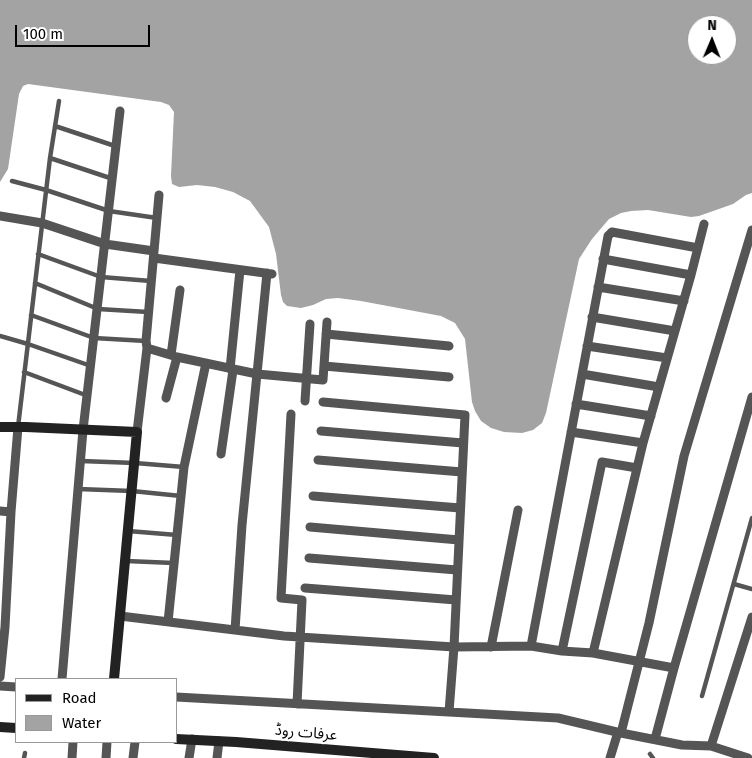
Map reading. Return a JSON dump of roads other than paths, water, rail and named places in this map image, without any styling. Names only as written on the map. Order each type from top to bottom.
[{"type":"street","points":[[62,678],[84,430],[120,111]]},
{"type":"street","points":[[114,678],[159,195]]},
{"type":"street","points":[[0,216],[42,223],[105,244],[154,255],[240,270],[269,273],[242,525],[235,630]]},
{"type":"street","points":[[593,653],[643,443],[704,224]]},
{"type":"street","points":[[610,758],[619,733],[649,623],[684,456],[752,230]]},
{"type":"street","points":[[531,646],[608,236],[612,232],[698,248]]},
{"type":"street","points":[[603,259],[691,275]]},
{"type":"street","points":[[221,454],[240,270]]},
{"type":"street","points":[[598,287],[684,301]]},
{"type":"street","points":[[166,398],[174,356],[180,290]]},
{"type":"street","points":[[592,317],[675,331]]},
{"type":"street","points":[[146,345],[174,356],[231,369],[257,374],[323,380],[327,322]]},
{"type":"street","points":[[305,400],[310,324]]},
{"type":"street","points":[[326,334],[449,346]]},
{"type":"street","points":[[587,346],[667,358]]},
{"type":"street","points":[[168,622],[184,467],[206,363]]},
{"type":"street","points":[[324,366],[449,377]]},
{"type":"street","points":[[582,374],[659,387]]},
{"type":"street","points":[[655,740],[752,397]]},
{"type":"street","points":[[324,402],[465,415],[449,712]]},
{"type":"street","points":[[576,404],[651,416]]},
{"type":"street","points":[[291,414],[281,598],[302,600],[297,704]]},
{"type":"street","points":[[0,428],[18,427],[138,432]]},
{"type":"street","points":[[0,677],[18,427]]},
{"type":"street","points":[[321,431],[463,443]]},
{"type":"street","points":[[571,432],[643,443]]},
{"type":"street","points":[[318,460],[462,472]]},
{"type":"street","points":[[562,651],[602,462],[637,468]]},
{"type":"street","points":[[313,496],[460,508]]},
{"type":"street","points":[[492,646],[518,510]]},
{"type":"street","points":[[0,511],[11,512]]},
{"type":"street","points":[[310,527],[459,540]]},
{"type":"street","points":[[309,558],[457,570]]},
{"type":"street","points":[[306,588],[456,600]]},
{"type":"street","points":[[120,616],[300,637],[454,647],[531,646],[593,653],[674,668]]},
{"type":"street","points":[[711,746],[752,616]]},
{"type":"street","points":[[0,686],[15,687]]},
{"type":"street","points":[[178,697],[558,718],[655,740],[711,746],[748,758]]},
{"type":"street","points":[[0,727],[15,728]]},
{"type":"street","name":"عرفات روڈ","points":[[178,738],[434,758]]},
{"type":"street","points":[[189,758],[192,740]]},
{"type":"street","points":[[217,758],[219,741]]},
{"type":"street","points":[[72,758],[73,743]]},
{"type":"street","points":[[106,758],[107,743]]},
{"type":"street","points":[[133,758],[135,743]]},
{"type":"lane","points":[[18,427],[50,158],[59,101]]},
{"type":"lane","points":[[55,126],[116,146]]},
{"type":"lane","points":[[50,158],[113,179]]},
{"type":"lane","points":[[12,181],[109,211],[157,218]]},
{"type":"lane","points":[[38,254],[101,276],[151,281]]},
{"type":"lane","points":[[35,284],[98,309],[149,312]]},
{"type":"lane","points":[[31,315],[94,338],[146,345]]},
{"type":"lane","points":[[0,336],[91,366]]},
{"type":"lane","points":[[24,372],[88,396]]},
{"type":"lane","points":[[81,461],[184,467]]},
{"type":"lane","points":[[78,489],[132,491],[181,496]]},
{"type":"lane","points":[[702,696],[752,518]]},
{"type":"lane","points":[[128,531],[178,535]]},
{"type":"lane","points":[[126,561],[175,563]]},
{"type":"lane","points":[[734,584],[752,589]]},
{"type":"water","points":[[0,0],[752,0],[752,193],[733,204],[699,216],[691,217],[648,210],[621,213],[609,219],[592,239],[579,259],[546,413],[542,423],[533,430],[522,433],[504,432],[491,428],[481,421],[472,402],[465,339],[455,323],[441,316],[338,298],[326,299],[301,308],[287,306],[283,302],[281,295],[276,254],[269,227],[250,201],[233,192],[215,187],[197,185],[179,187],[172,184],[174,112],[169,105],[161,102],[28,84],[23,86],[19,94],[8,169],[0,182]]}]
